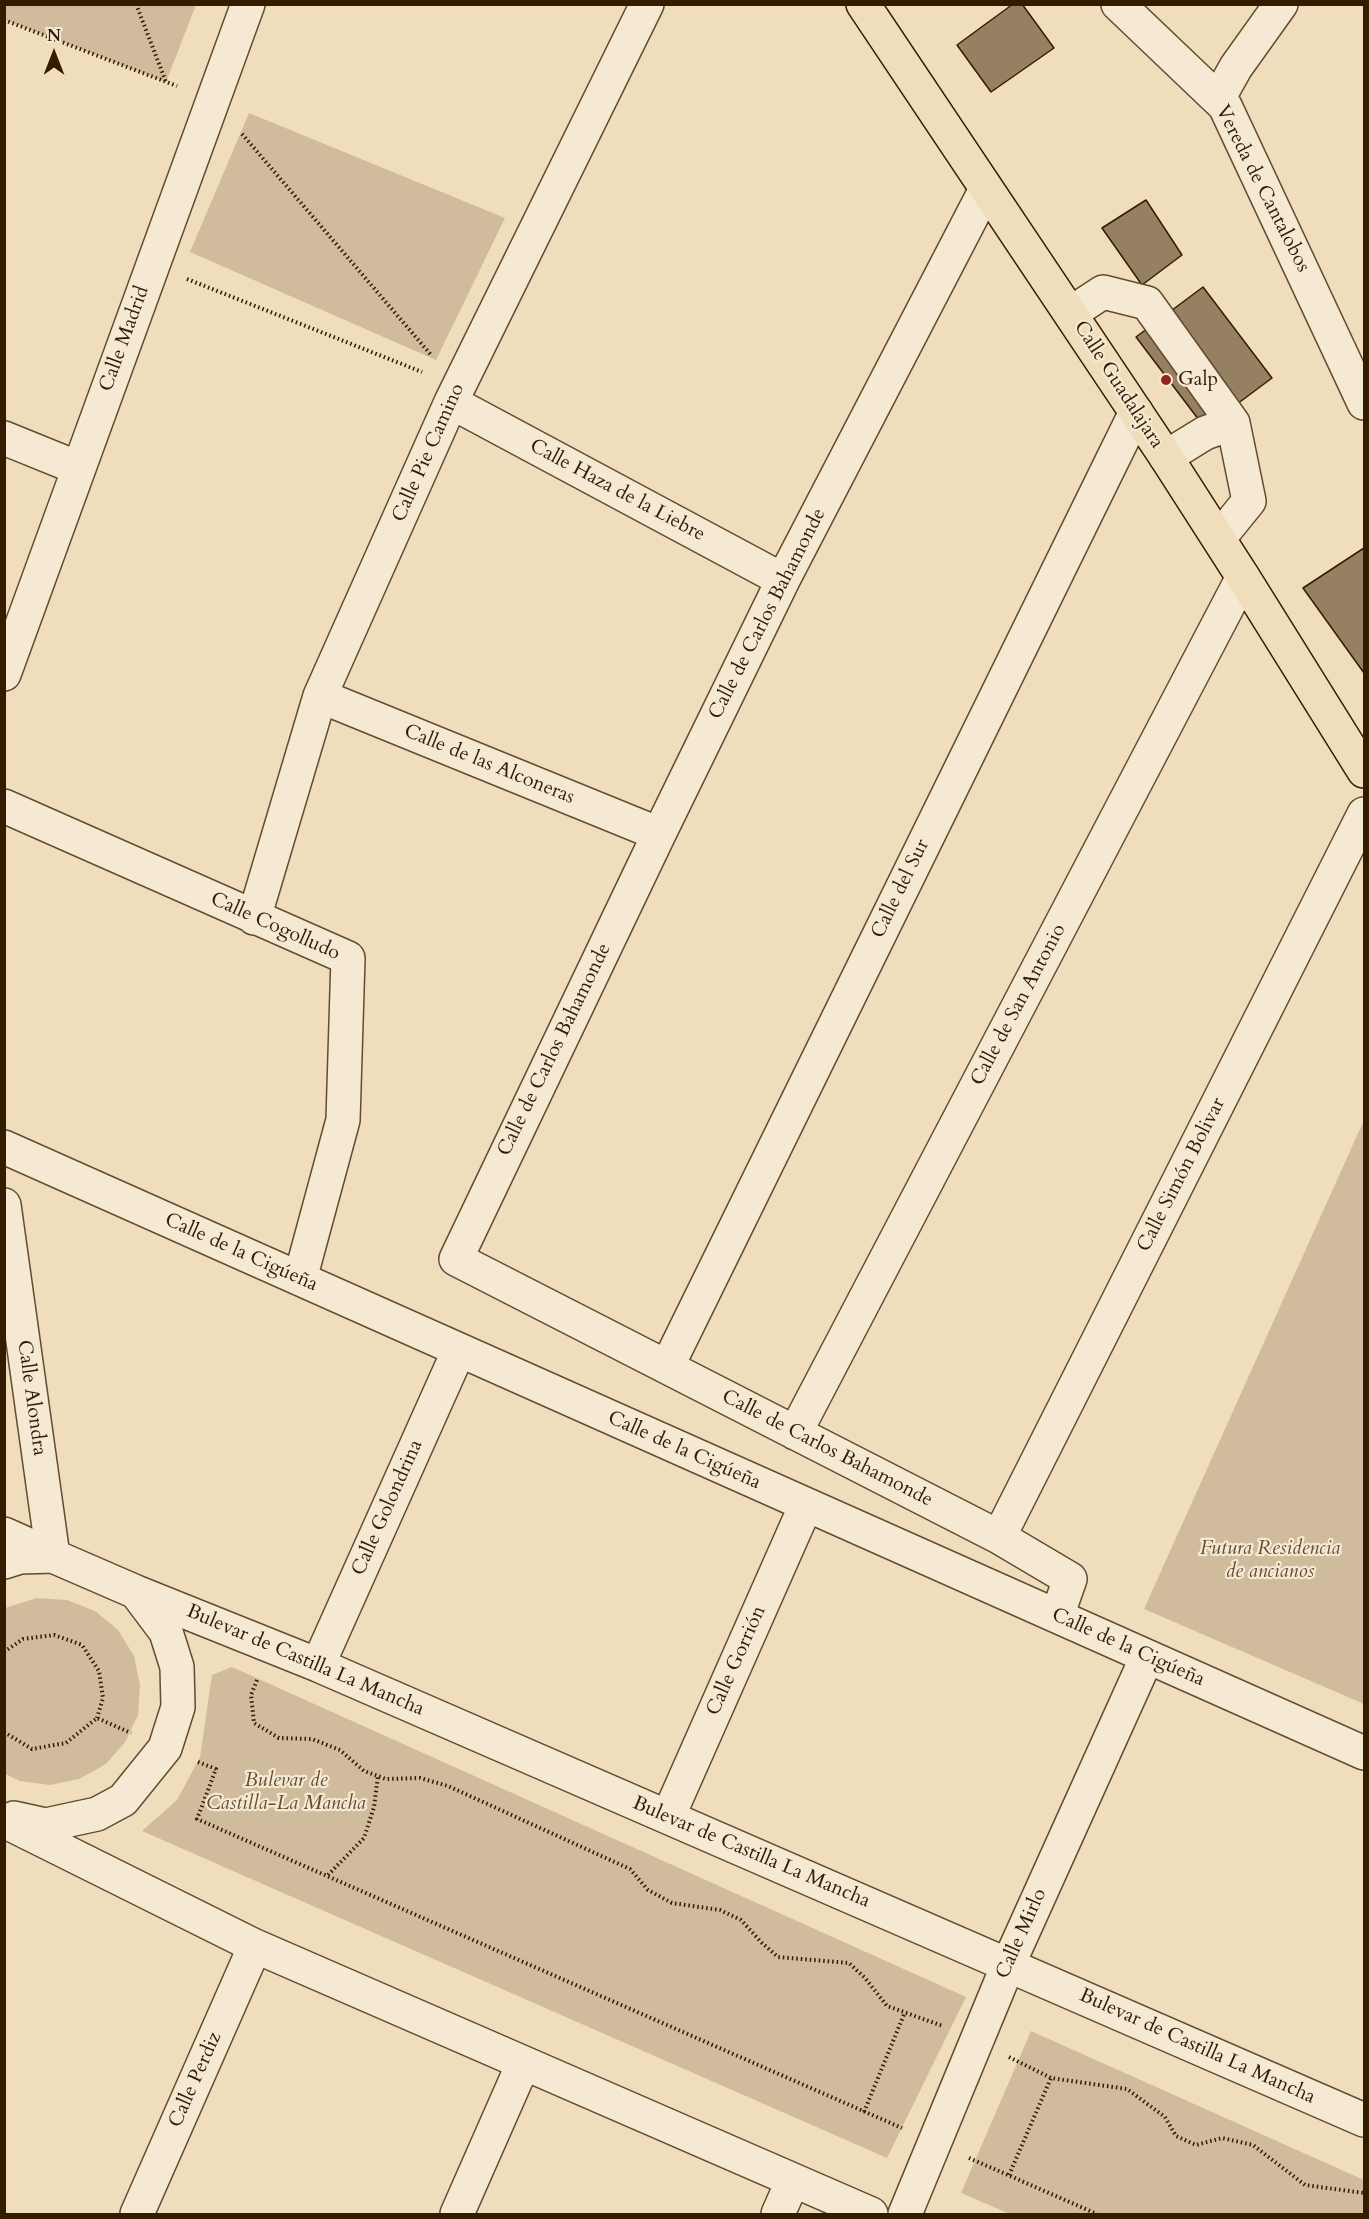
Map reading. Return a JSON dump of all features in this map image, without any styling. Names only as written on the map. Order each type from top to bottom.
[{"type":"main road","name":"Calle Guadalajara","points":[[863,4],[1166,457],[1365,771]]},
{"type":"street","name":"Calle Madrid","points":[[4,674],[248,4]]},
{"type":"street","name":"Calle Pie Camino","points":[[254,918],[320,696],[455,394],[647,4]]},
{"type":"street","name":"Vereda de Cantalobos","points":[[1118,4],[1225,106],[1365,403]]},
{"type":"street","points":[[1218,99],[1236,67],[1281,4]]},
{"type":"street","name":"Calle de Carlos Bahamonde","points":[[986,189],[783,580],[456,1259],[999,1537],[1070,1579],[1056,1616]]},
{"type":"street","points":[[1071,313],[1103,292],[1147,303],[1233,423],[1249,501],[1219,538]]},
{"type":"street","name":"Calle Haza de la Liebre","points":[[455,394],[783,580]]},
{"type":"street","name":"Calle del Sur","points":[[667,1367],[1136,412]]},
{"type":"street","points":[[1166,457],[1204,434],[1233,423]]},
{"type":"street","points":[[4,438],[78,468]]},
{"type":"street","name":"Calle de San Antonio","points":[[795,1433],[1244,577]]},
{"type":"street","name":"Calle de las Alconeras","points":[[320,696],[659,834]]},
{"type":"street","name":"Calle Cogolludo","points":[[4,806],[348,958],[344,1120],[300,1279]]},
{"type":"street","name":"Calle Simón Bolivar","points":[[999,1537],[1365,814]]},
{"type":"street","name":"Calle de la Cigúeña","points":[[4,1147],[1365,1754]]},
{"type":"street","name":"Calle Alondra","points":[[4,1205],[53,1556]]},
{"type":"street","name":"Calle Golondrina","points":[[318,1665],[459,1350]]},
{"type":"street","name":"Calle Gorrión","points":[[668,1817],[806,1505]]},
{"type":"street","name":"Bulevar de Castilla La Mancha","points":[[4,1534],[136,1592],[318,1665],[1364,2119]]},
{"type":"street","name":"Bulevar de Castilla La Mancha","points":[[4,1562],[20,1557],[53,1556]]},
{"type":"street","name":"Bulevar de Castilla La Mancha","points":[[4,1816],[46,1825],[97,1814],[123,1800],[165,1748],[178,1707],[177,1667],[166,1632],[136,1592]]},
{"type":"street","name":"Calle Mirlo","points":[[905,2214],[1008,1965],[1147,1657]]},
{"type":"street","points":[[4,1821],[255,1946],[871,2214]]},
{"type":"street","name":"Calle Perdiz","points":[[137,2214],[255,1946]]},
{"type":"street","points":[[457,2214],[523,2064]]},
{"type":"street","points":[[778,2214],[793,2180]]},
{"type":"path","points":[[136,4],[166,82]]},
{"type":"path","points":[[4,20],[213,100],[455,394]]},
{"type":"path","points":[[152,266],[455,394]]},
{"type":"path","points":[[4,1652],[23,1639],[54,1635],[82,1645],[99,1671],[103,1698],[97,1718],[66,1743],[32,1749],[4,1732]]},
{"type":"path","points":[[270,1646],[251,1695],[254,1723],[279,1738],[312,1739],[340,1750],[364,1771],[386,1779],[420,1778],[448,1786],[630,1869],[648,1890],[672,1903],[720,1910],[741,1920],[762,1944],[778,1957],[849,1963],[865,1978],[887,2006],[941,2025],[1051,2078],[1127,2089],[1165,2117],[1176,2136],[1196,2145],[1222,2138],[1253,2145],[1305,2185],[1365,2193]]},
{"type":"path","points":[[97,1718],[216,1769],[197,1819],[1097,2214]]},
{"type":"path","points":[[328,1875],[364,1838],[374,1807],[378,1776]]},
{"type":"path","points":[[864,2112],[905,2012]]},
{"type":"path","points":[[1009,2175],[1051,2078]]},
{"type":"green space","points":[[4,5],[196,5],[166,82],[5,20]]},
{"type":"green space","points":[[249,113],[505,218],[436,360],[190,252]]},
{"type":"green space","name":"Futura Residencia de ancianos","points":[[1364,1120],[1364,1704],[1144,1609]]},
{"type":"green space","points":[[37,1598],[67,1600],[95,1611],[118,1630],[134,1656],[140,1685],[138,1715],[125,1742],[106,1764],[79,1779],[50,1785],[20,1781],[5,1774],[5,1608]]},
{"type":"green space","name":"Bulevar de Castilla-La Mancha","points":[[232,1667],[966,1997],[887,2158],[142,1831],[177,1800],[200,1757],[212,1675]]},
{"type":"green space","points":[[1031,2031],[1364,2180],[1364,2214],[1010,2214],[961,2193]]},
{"type":"building","points":[[1013,4],[1022,4],[1054,48],[991,92],[957,45]]},
{"type":"building","points":[[1146,200],[1182,255],[1142,285],[1102,228]]},
{"type":"building","points":[[1203,287],[1272,378],[1205,428],[1136,337]]},
{"type":"building","points":[[1364,548],[1364,673],[1303,588]]},
{"type":"place","name":"Galp","points":[[1166,380]]}]
